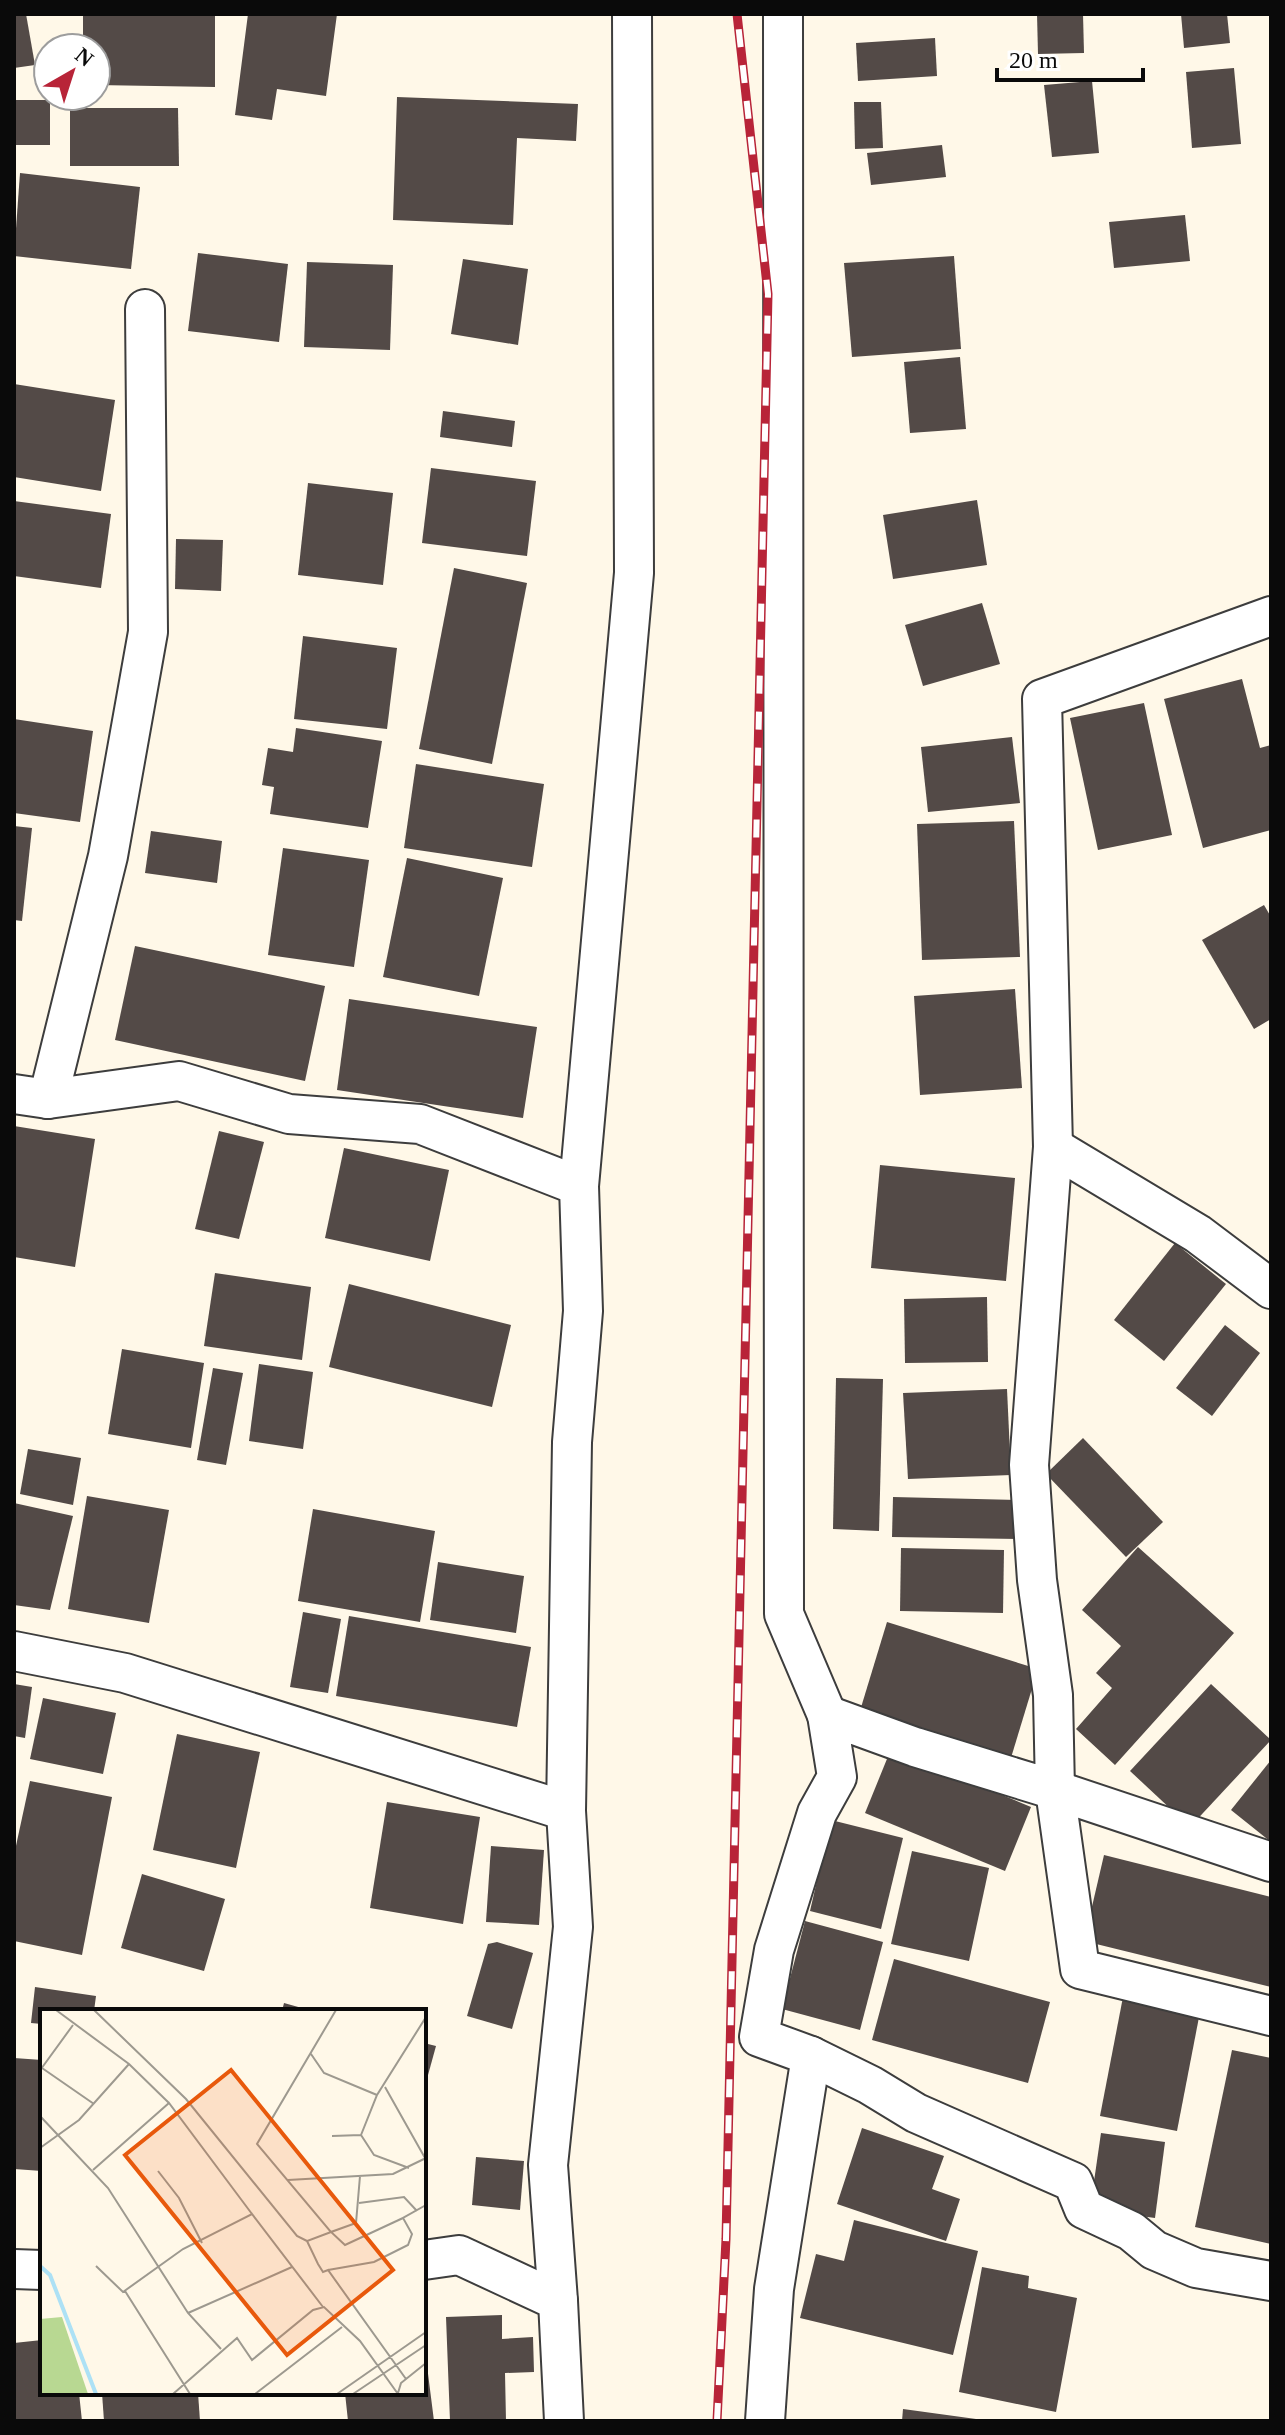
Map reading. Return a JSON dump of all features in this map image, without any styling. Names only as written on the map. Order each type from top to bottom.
[{"type":"street","points":[[564,2421],[548,2165],[573,1927],[566,1811],[572,1442],[583,1311],[579,1186],[634,573],[632,14]]},
{"type":"street","points":[[783,14],[784,1614],[827,1715],[837,1777],[817,1813],[774,1950],[759,2037],[811,2056],[870,2085],[916,2113],[1073,2182],[1084,2209],[1131,2231],[1154,2250],[1196,2268],[1271,2281]]},
{"type":"street","points":[[145,309],[148,632],[108,856],[31,1096],[179,1081],[289,1114],[420,1124],[579,1186]]},
{"type":"street","points":[[1271,616],[1042,699],[1053,1147],[1029,1465],[1037,1580],[1053,1695],[1055,1790],[1080,1969],[1271,2016]]},
{"type":"street","points":[[1053,1147],[1198,1234],[1271,1289]]},
{"type":"street","points":[[14,1651],[125,1673],[566,1811]]},
{"type":"street","points":[[827,1715],[915,1747],[1271,1862]]},
{"type":"street","points":[[765,2421],[774,2289],[811,2056]]},
{"type":"street","points":[[426,2260],[459,2255],[558,2301]]},
{"type":"street","points":[[14,2269],[40,2270]]},
{"type":"building","points":[[14,14],[26,14],[32,65],[14,68]]},
{"type":"building","points":[[83,14],[215,14],[215,87],[112,85],[112,32],[83,32]]},
{"type":"building","points":[[248,14],[337,14],[326,96],[277,89],[272,120],[235,115]]},
{"type":"building","points":[[1037,14],[1083,14],[1084,53],[1038,54]]},
{"type":"building","points":[[1181,14],[1227,14],[1230,43],[1184,48]]},
{"type":"building","points":[[935,38],[937,76],[858,81],[856,43]]},
{"type":"building","points":[[1234,68],[1241,144],[1192,148],[1186,72]]},
{"type":"building","points":[[1092,81],[1099,153],[1052,157],[1044,85]]},
{"type":"building","points":[[397,97],[578,104],[576,141],[517,138],[513,225],[393,220]]},
{"type":"building","points":[[14,100],[32,100],[32,112],[50,112],[50,145],[14,145]]},
{"type":"building","points":[[854,102],[881,102],[883,148],[855,149]]},
{"type":"building","points":[[112,108],[178,108],[179,166],[70,166],[70,112],[112,112]]},
{"type":"building","points":[[942,145],[946,177],[871,185],[867,153]]},
{"type":"building","points":[[20,173],[140,187],[131,269],[14,256]]},
{"type":"building","points":[[1185,215],[1190,261],[1114,268],[1109,222]]},
{"type":"building","points":[[198,253],[288,264],[279,342],[188,331]]},
{"type":"building","points":[[954,256],[961,349],[852,357],[844,263]]},
{"type":"building","points":[[463,259],[528,269],[518,345],[451,334]]},
{"type":"building","points":[[307,262],[393,265],[390,350],[304,347]]},
{"type":"building","points":[[960,357],[966,429],[910,433],[904,362]]},
{"type":"building","points":[[14,384],[115,400],[101,491],[14,477]]},
{"type":"building","points":[[443,411],[515,421],[512,447],[440,437]]},
{"type":"building","points":[[431,468],[536,481],[527,556],[422,543]]},
{"type":"building","points":[[308,483],[393,493],[383,585],[298,575]]},
{"type":"building","points":[[977,500],[987,565],[893,579],[883,515]]},
{"type":"building","points":[[14,501],[111,514],[101,588],[14,576]]},
{"type":"building","points":[[176,539],[223,540],[221,591],[175,589]]},
{"type":"building","points":[[454,568],[527,583],[492,764],[419,749]]},
{"type":"building","points":[[982,603],[1000,664],[923,686],[905,625]]},
{"type":"building","points":[[303,636],[397,648],[387,729],[294,719]]},
{"type":"building","points":[[1242,679],[1260,748],[1271,745],[1271,830],[1203,848],[1164,699]]},
{"type":"building","points":[[1144,703],[1172,835],[1098,850],[1070,718]]},
{"type":"building","points":[[14,719],[93,731],[80,822],[14,813]]},
{"type":"building","points":[[296,728],[382,741],[368,828],[270,814],[274,787],[262,785],[268,748],[293,752]]},
{"type":"building","points":[[1012,737],[1020,803],[928,812],[921,747]]},
{"type":"building","points":[[416,764],[544,784],[532,867],[404,848]]},
{"type":"building","points":[[1014,821],[1020,957],[922,960],[917,824]]},
{"type":"building","points":[[14,826],[32,828],[22,921],[14,920]]},
{"type":"building","points":[[151,831],[222,841],[217,883],[145,873]]},
{"type":"building","points":[[283,848],[369,860],[354,967],[268,955]]},
{"type":"building","points":[[407,858],[503,878],[479,996],[383,977]]},
{"type":"building","points":[[1264,905],[1271,917],[1271,1019],[1254,1029],[1202,940]]},
{"type":"building","points":[[135,946],[325,986],[305,1081],[115,1040]]},
{"type":"building","points":[[1015,989],[1022,1088],[920,1095],[914,996]]},
{"type":"building","points":[[349,999],[537,1027],[523,1118],[337,1090]]},
{"type":"building","points":[[14,1126],[95,1139],[75,1267],[14,1257]]},
{"type":"building","points":[[219,1131],[264,1142],[239,1239],[195,1229]]},
{"type":"building","points":[[344,1148],[449,1170],[430,1261],[325,1238]]},
{"type":"building","points":[[880,1165],[1015,1178],[1006,1281],[871,1268]]},
{"type":"building","points":[[1175,1243],[1226,1284],[1164,1361],[1114,1320]]},
{"type":"building","points":[[215,1273],[311,1287],[302,1360],[204,1346]]},
{"type":"building","points":[[349,1284],[511,1325],[492,1407],[329,1367]]},
{"type":"building","points":[[987,1297],[988,1362],[905,1363],[904,1299]]},
{"type":"building","points":[[1225,1325],[1260,1353],[1212,1416],[1176,1388]]},
{"type":"building","points":[[122,1349],[204,1363],[191,1448],[108,1434]]},
{"type":"building","points":[[259,1364],[313,1372],[303,1449],[249,1441]]},
{"type":"building","points":[[213,1368],[243,1373],[226,1465],[197,1460]]},
{"type":"building","points":[[836,1378],[883,1379],[879,1531],[833,1529]]},
{"type":"building","points":[[1007,1389],[1011,1475],[908,1479],[903,1393]]},
{"type":"building","points":[[1083,1438],[1163,1522],[1126,1557],[1046,1474]]},
{"type":"building","points":[[28,1449],[81,1458],[73,1505],[20,1494]]},
{"type":"building","points":[[87,1496],[169,1510],[149,1623],[68,1609]]},
{"type":"building","points":[[893,1497],[1023,1500],[1022,1539],[892,1537]]},
{"type":"building","points":[[14,1503],[73,1516],[50,1610],[14,1605]]},
{"type":"building","points":[[313,1509],[435,1531],[420,1622],[298,1601]]},
{"type":"building","points":[[1138,1547],[1234,1633],[1115,1765],[1076,1729],[1112,1688],[1096,1673],[1121,1646],[1082,1610]]},
{"type":"building","points":[[901,1548],[1004,1550],[1003,1613],[900,1611]]},
{"type":"building","points":[[438,1562],[524,1576],[516,1633],[430,1620]]},
{"type":"building","points":[[303,1612],[341,1619],[328,1693],[290,1687]]},
{"type":"building","points":[[349,1616],[531,1647],[517,1727],[336,1696]]},
{"type":"building","points":[[887,1622],[1038,1669],[1010,1761],[859,1714]]},
{"type":"building","points":[[14,1684],[32,1687],[25,1738],[14,1736]]},
{"type":"building","points":[[1211,1684],[1271,1740],[1190,1827],[1130,1771]]},
{"type":"building","points":[[43,1698],[116,1713],[103,1774],[30,1759]]},
{"type":"building","points":[[177,1734],[260,1752],[236,1868],[153,1850]]},
{"type":"building","points":[[891,1749],[1031,1807],[1005,1871],[865,1813]]},
{"type":"building","points":[[1271,1760],[1271,1842],[1231,1810]]},
{"type":"building","points":[[30,1781],[112,1797],[82,1955],[14,1941],[14,1855]]},
{"type":"building","points":[[387,1802],[480,1817],[463,1924],[370,1908]]},
{"type":"building","points":[[831,1820],[903,1838],[881,1929],[810,1911]]},
{"type":"building","points":[[491,1846],[544,1850],[539,1925],[486,1922]]},
{"type":"building","points":[[912,1851],[989,1868],[969,1961],[891,1944]]},
{"type":"building","points":[[1104,1855],[1271,1897],[1271,1987],[1084,1941]]},
{"type":"building","points":[[142,1874],[225,1899],[204,1971],[121,1948]]},
{"type":"building","points":[[805,1921],[883,1942],[860,2030],[782,2009]]},
{"type":"building","points":[[497,1942],[533,1953],[512,2029],[467,2016],[488,1944]]},
{"type":"building","points":[[894,1959],[1050,2002],[1028,2083],[872,2040]]},
{"type":"building","points":[[35,1987],[96,1996],[94,2009],[40,2009],[40,2024],[31,2023]]},
{"type":"building","points":[[1123,1997],[1200,2012],[1177,2131],[1100,2116]]},
{"type":"building","points":[[284,2003],[305,2009],[282,2009]]},
{"type":"building","points":[[426,2044],[436,2046],[426,2082]]},
{"type":"building","points":[[1232,2050],[1271,2058],[1271,2244],[1195,2227]]},
{"type":"building","points":[[14,2058],[40,2060],[40,2171],[14,2169]]},
{"type":"building","points":[[862,2128],[944,2156],[932,2189],[960,2199],[946,2241],[837,2204]]},
{"type":"building","points":[[1101,2133],[1165,2142],[1155,2218],[1090,2209]]},
{"type":"building","points":[[476,2157],[524,2161],[520,2210],[472,2205]]},
{"type":"building","points":[[854,2220],[978,2251],[953,2355],[800,2318],[816,2254],[844,2261]]},
{"type":"building","points":[[982,2267],[1029,2276],[1028,2288],[1077,2298],[1056,2412],[959,2392]]},
{"type":"building","points":[[502,2315],[502,2339],[533,2337],[534,2372],[505,2373],[506,2421],[450,2421],[446,2317]]},
{"type":"building","points":[[40,2340],[40,2395],[79,2395],[82,2421],[14,2421],[14,2343]]},
{"type":"building","points":[[426,2358],[434,2421],[348,2421],[345,2395],[426,2395]]},
{"type":"building","points":[[102,2395],[198,2395],[200,2421],[104,2421]]},
{"type":"building","points":[[903,2409],[976,2419],[976,2421],[902,2421]]},
{"type":"railway","points":[[717,2421],[726,2239],[768,294],[737,14]]}]
